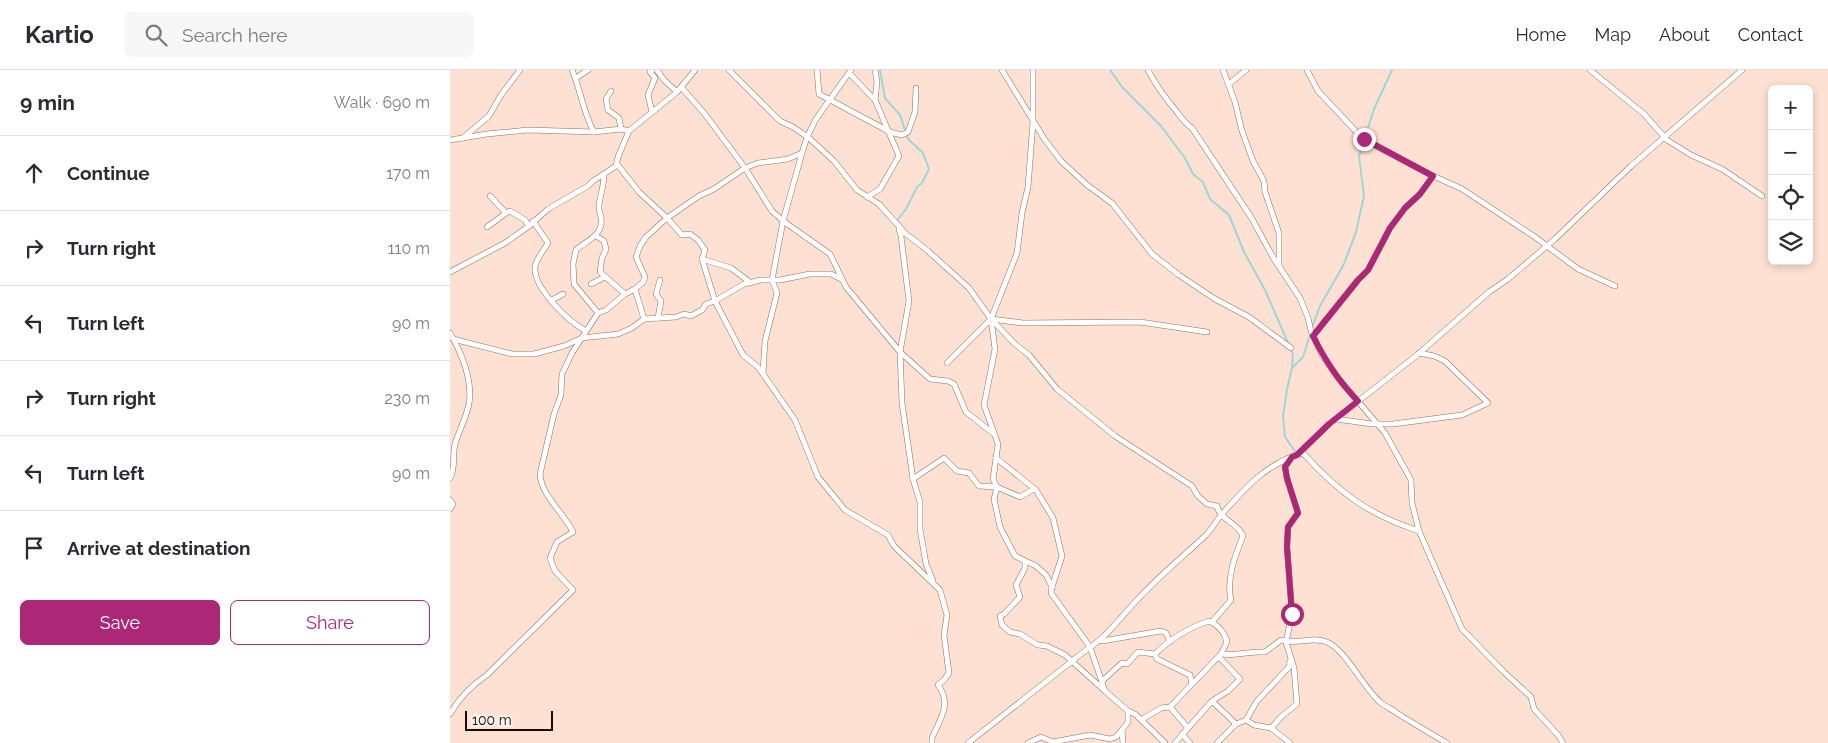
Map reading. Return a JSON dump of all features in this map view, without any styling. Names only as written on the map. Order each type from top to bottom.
[{"type":"street","points":[[463,138],[489,116],[501,95],[520,70]]},
{"type":"street","points":[[572,70],[594,132]]},
{"type":"street","points":[[576,78],[588,70]]},
{"type":"street","points":[[657,70],[664,80],[679,89],[704,113],[745,168],[768,206],[783,221],[830,254],[841,279],[900,352],[930,379],[948,381],[954,384],[966,412],[994,434]]},
{"type":"street","points":[[450,272],[491,251],[531,224],[548,209],[565,201],[604,175],[617,164],[629,131],[679,89],[695,70]]},
{"type":"street","points":[[729,70],[780,121],[793,126],[807,137],[834,161],[856,190],[879,204],[898,226],[969,288],[991,319],[1015,344],[1028,353],[1057,389],[1117,438],[1194,487],[1198,496],[1207,504],[1216,505],[1218,511],[1243,533],[1236,552],[1229,584],[1231,600],[1212,622]]},
{"type":"street","points":[[817,70],[818,93],[890,132],[902,135],[908,132],[916,112],[916,88]]},
{"type":"street","points":[[875,70],[877,82],[875,100]]},
{"type":"street","points":[[1002,70],[1033,122],[1062,161],[1087,185],[1112,203],[1152,254],[1179,276],[1249,318],[1291,348]]},
{"type":"street","points":[[947,363],[991,319],[1017,253],[1022,213],[1028,187],[1033,122],[1033,70]]},
{"type":"street","points":[[1148,70],[1158,90],[1175,108],[1183,122],[1192,128],[1251,216],[1279,266],[1300,298],[1313,336],[1322,354],[1338,378],[1385,433],[1412,480],[1412,503],[1418,531],[1462,629],[1504,672],[1532,697],[1534,709],[1563,743]]},
{"type":"street","points":[[1223,70],[1236,102],[1253,161],[1264,181],[1265,192],[1279,233],[1279,266]]},
{"type":"street","points":[[1229,84],[1246,70]]},
{"type":"street","points":[[1307,70],[1318,91],[1363,138],[1433,176],[1462,189],[1578,269],[1615,286]]},
{"type":"street","points":[[1590,70],[1644,114],[1664,137],[1691,155],[1722,169],[1762,196]]},
{"type":"street","points":[[1271,728],[1297,704],[1291,655],[1286,642],[1292,614],[1287,547],[1288,527],[1298,513],[1285,467],[1294,456],[1336,419],[1419,353],[1489,292],[1508,279],[1547,246],[1631,166],[1742,70]]},
{"type":"street","points":[[650,71],[655,78],[648,95],[652,112]]},
{"type":"street","points":[[763,374],[765,341],[777,293],[772,280],[783,221],[802,154],[807,137],[816,119],[850,72],[875,100],[899,156],[880,188],[867,197]]},
{"type":"street","points":[[611,91],[606,99],[608,110],[619,118],[621,129]]},
{"type":"street","points":[[450,140],[528,130],[594,132],[621,129],[629,131]]},
{"type":"street","points":[[450,714],[477,682],[487,675],[573,590],[555,571],[550,558],[557,542],[574,532],[546,494],[541,483],[540,474],[561,394],[563,372],[586,331],[598,313],[606,310],[643,282],[645,277],[636,257],[646,237],[667,218],[698,196],[716,188],[745,168],[758,163],[788,159],[802,154]]},
{"type":"street","points":[[617,164],[639,192],[682,235],[690,234],[698,240],[705,250],[702,259],[715,301],[743,354],[758,367],[795,420],[818,477],[827,489],[845,510],[888,535],[894,546],[940,590],[947,615],[944,627],[949,673],[938,685],[944,693],[946,706],[932,738],[932,743]]},
{"type":"street","points":[[598,313],[574,284],[572,266],[576,250],[596,236],[601,225],[602,219],[599,207],[604,175]]},
{"type":"street","points":[[1313,336],[1368,270],[1390,228],[1433,176]]},
{"type":"street","points":[[490,196],[506,214]]},
{"type":"street","points":[[487,227],[510,211],[531,224],[548,243],[535,265],[536,278],[564,314],[586,331]]},
{"type":"street","points":[[898,226],[902,236],[909,300],[900,352],[902,403],[913,479],[920,502],[920,529],[926,564],[933,582]]},
{"type":"street","points":[[596,236],[604,241],[606,249],[600,272],[625,294]]},
{"type":"street","points":[[702,259],[731,268],[751,283]]},
{"type":"street","points":[[453,339],[523,355],[548,351],[582,338],[618,334],[632,328],[644,319],[676,317],[684,314],[691,316],[702,310],[706,304],[715,301],[744,284],[810,274],[831,274],[841,279]]},
{"type":"street","points":[[591,284],[605,277]]},
{"type":"street","points":[[658,318],[661,301],[656,294],[660,280]]},
{"type":"street","points":[[635,289],[644,319]]},
{"type":"street","points":[[552,300],[563,294]]},
{"type":"street","points":[[991,319],[1023,323],[1140,322],[1207,332]]},
{"type":"street","points":[[991,319],[995,351],[984,405],[998,448],[993,479],[997,488],[994,499],[1000,526],[1015,556],[1042,571],[1052,587]]},
{"type":"street","points":[[450,334],[464,362],[470,390],[467,410],[455,444],[451,467],[453,474],[450,478]]},
{"type":"street","points":[[1336,419],[1353,422],[1393,424],[1462,415],[1488,403],[1445,362],[1434,356],[1419,353]]},
{"type":"street","points":[[1102,641],[1141,595],[1207,534],[1245,488],[1269,468],[1294,456],[1303,453],[1325,478],[1367,509],[1418,531]]},
{"type":"street","points":[[913,479],[944,458],[957,471],[970,474],[979,486],[997,488],[1020,497],[1034,489]]},
{"type":"street","points":[[996,458],[1034,489],[1053,518],[1062,559],[1051,593],[1090,647],[1105,691]]},
{"type":"street","points":[[450,500],[452,504],[450,509]]},
{"type":"street","points":[[1025,562],[1025,568],[1016,585],[1020,597],[1000,616],[1002,625],[1010,632],[1020,634],[1038,645],[1058,650],[1074,661],[1105,691],[1141,720],[1165,743]]},
{"type":"street","points":[[1102,680],[1122,663],[1127,664],[1138,652],[1156,654],[1170,642],[1201,624],[1209,621],[1212,622],[1224,634],[1227,640],[1220,655],[1170,708],[1162,708],[1141,720]]},
{"type":"street","points":[[968,743],[976,740],[1090,647],[1102,641],[1161,631],[1166,633],[1170,642]]},
{"type":"street","points":[[1220,655],[1256,651],[1265,652],[1281,640],[1286,642],[1315,640],[1329,643],[1337,649],[1370,692],[1382,704],[1447,743]]},
{"type":"street","points":[[1156,654],[1157,659],[1191,676],[1192,684]]},
{"type":"street","points":[[1175,743],[1212,701],[1228,691],[1240,679],[1220,655]]},
{"type":"street","points":[[1217,743],[1236,724],[1246,720],[1257,701],[1289,667],[1291,655]]},
{"type":"street","points":[[1212,701],[1236,724]]},
{"type":"street","points":[[1170,708],[1188,728]]},
{"type":"street","points":[[1028,743],[1041,737],[1053,742],[1088,735],[1108,739],[1116,736],[1128,722],[1128,711]]},
{"type":"street","points":[[1246,720],[1271,728],[1290,743]]},
{"type":"street","points":[[1122,730],[1123,743]]},
{"type":"street","points":[[1182,734],[1190,743]]},
{"type":"street","points":[[1114,743],[1116,736]]},
{"type":"waterway","points":[[880,70],[885,98],[900,115],[908,139],[923,153],[929,169],[906,209],[896,222]]},
{"type":"waterway","points":[[1110,70],[1122,87],[1161,126],[1185,158],[1193,174],[1203,182],[1210,199],[1229,215],[1244,252],[1265,290],[1289,345]]},
{"type":"waterway","points":[[1312,328],[1320,306],[1344,264],[1356,232],[1364,196],[1359,156],[1374,109],[1392,70]]},
{"type":"waterway","points":[[1293,367],[1303,357],[1311,332]]},
{"type":"waterway","points":[[1291,349],[1293,355],[1292,368],[1283,416],[1285,437],[1297,454]]},
{"type":"route","points":[[1292,614],[1287,547],[1288,527],[1298,513],[1285,467],[1292,457],[1297,455],[1329,424],[1358,401],[1338,378],[1313,336],[1340,301],[1368,270],[1390,228],[1433,176],[1364,139]]}]
